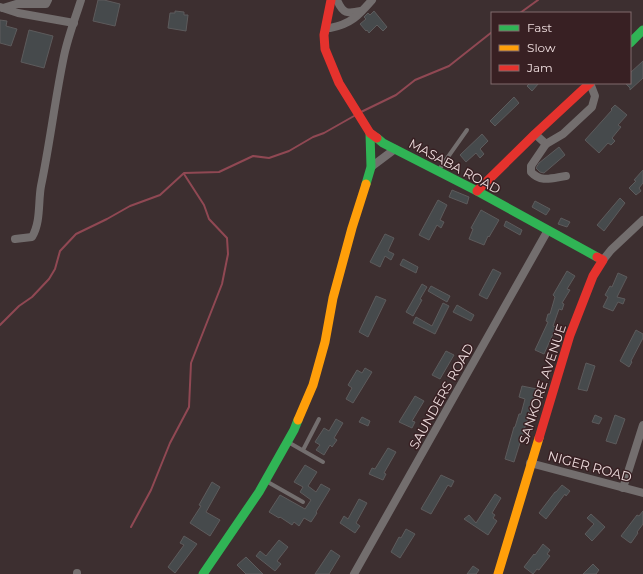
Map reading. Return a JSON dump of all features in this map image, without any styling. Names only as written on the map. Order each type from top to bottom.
[{"type":"street","points":[[1,8],[16,4],[46,4],[48,0]]},
{"type":"street","points":[[15,239],[32,237],[35,232],[64,55],[80,0]]},
{"type":"street","name":"MASABA ROAD","points":[[331,0],[324,35],[325,49],[339,83],[370,133],[383,143],[477,191],[603,260]]},
{"type":"street","points":[[330,60],[330,28],[337,0]]},
{"type":"street","points":[[337,0],[344,11],[351,13],[362,11]]},
{"type":"street","points":[[330,28],[343,26],[350,22],[372,0]]},
{"type":"street","points":[[1,8],[18,13],[74,23]]},
{"type":"street","points":[[631,42],[643,30]]},
{"type":"street","points":[[477,191],[589,84]]},
{"type":"street","points":[[566,176],[544,180],[535,177],[530,172],[531,166],[546,144],[563,134],[592,106],[595,96],[590,84]]},
{"type":"street","points":[[203,574],[259,492],[294,430],[314,385],[325,342],[333,298],[370,167],[370,133]]},
{"type":"street","points":[[535,134],[546,144]]},
{"type":"street","points":[[370,155],[383,143]]},
{"type":"street","points":[[370,167],[395,149]]},
{"type":"street","name":"SANKORE AVENUE","points":[[498,574],[530,463],[570,335],[593,276],[611,250],[643,220]]},
{"type":"street","name":"SAUNDERS ROAD","points":[[354,574],[548,230]]},
{"type":"street","points":[[623,488],[643,425]]},
{"type":"street","name":"NIGER ROAD","points":[[530,463],[643,493]]},
{"type":"lane","points":[[437,171],[467,130]]},
{"type":"lane","points":[[302,450],[319,418]]},
{"type":"lane","points":[[287,442],[323,462]]},
{"type":"lane","points":[[265,481],[303,502]]},
{"type":"building","points":[[98,0],[120,4],[115,26],[93,21]]},
{"type":"building","points":[[175,11],[184,12],[184,15],[188,15],[186,31],[168,28],[170,13],[175,13]]},
{"type":"building","points":[[374,11],[387,27],[383,31],[377,25],[369,33],[360,24],[366,19],[364,17],[368,13],[370,15]]},
{"type":"building","points":[[0,20],[7,21],[6,26],[17,29],[11,46],[0,43]]},
{"type":"building","points":[[29,30],[53,36],[44,68],[21,62]]},
{"type":"building","points":[[643,61],[643,78],[630,90],[626,84],[631,84],[631,72]]},
{"type":"building","points":[[529,84],[538,84],[532,91],[527,86]]},
{"type":"building","points":[[514,97],[519,103],[495,126],[490,121]]},
{"type":"building","points":[[615,105],[627,115],[618,125],[621,127],[612,138],[615,141],[611,145],[608,143],[599,153],[585,140]]},
{"type":"building","points":[[482,134],[488,141],[480,149],[484,154],[480,158],[476,153],[466,162],[460,155]]},
{"type":"building","points":[[559,147],[565,155],[544,173],[540,172],[536,168],[539,163]]},
{"type":"building","points":[[643,170],[643,183],[639,188],[641,191],[636,195],[629,188],[636,181],[634,180]]},
{"type":"building","points":[[452,190],[469,197],[467,204],[449,197]]},
{"type":"building","points":[[620,198],[625,203],[604,231],[597,225]]},
{"type":"building","points":[[438,200],[447,205],[440,220],[444,222],[441,228],[437,225],[429,240],[419,235]]},
{"type":"building","points":[[535,201],[550,209],[546,215],[532,207]]},
{"type":"building","points":[[481,210],[499,220],[489,237],[488,236],[484,245],[469,239],[473,229],[471,228]]},
{"type":"building","points":[[561,218],[570,222],[567,227],[558,224]]},
{"type":"building","points":[[506,221],[522,230],[520,235],[504,226]]},
{"type":"building","points":[[385,234],[394,238],[388,251],[394,254],[391,260],[385,256],[380,267],[370,262]]},
{"type":"building","points":[[403,259],[418,267],[416,273],[400,265]]},
{"type":"building","points":[[493,269],[501,273],[487,299],[479,295]]},
{"type":"building","points":[[567,271],[575,276],[567,289],[570,290],[562,303],[564,304],[562,310],[559,309],[553,326],[556,327],[544,354],[535,350],[548,322],[546,321],[548,314],[550,314],[555,297],[553,295]]},
{"type":"building","points":[[618,273],[627,277],[617,297],[625,299],[623,304],[618,302],[613,311],[603,307],[608,297],[605,295],[610,286],[612,287]]},
{"type":"building","points":[[422,284],[427,287],[413,316],[406,312]]},
{"type":"building","points":[[431,286],[450,296],[447,302],[428,291]]},
{"type":"building","points":[[376,296],[386,300],[368,337],[359,332]]},
{"type":"building","points":[[443,303],[449,306],[435,334],[413,323],[416,317],[432,326]]},
{"type":"building","points":[[457,305],[474,315],[471,321],[453,312]]},
{"type":"building","points":[[636,330],[643,334],[643,338],[629,367],[620,361]]},
{"type":"building","points":[[446,351],[454,355],[440,379],[432,375]]},
{"type":"building","points":[[586,363],[595,366],[587,391],[578,389]]},
{"type":"building","points":[[365,368],[372,372],[353,403],[346,399],[352,388],[348,385],[357,370],[362,373]]},
{"type":"building","points":[[522,386],[537,389],[514,462],[505,459],[514,427],[519,414],[521,414],[525,399],[519,397]]},
{"type":"building","points":[[415,396],[424,401],[412,421],[415,422],[412,428],[399,422]]},
{"type":"building","points":[[595,415],[602,418],[599,424],[592,422]]},
{"type":"building","points":[[615,415],[625,419],[616,444],[606,441]]},
{"type":"building","points":[[362,417],[370,421],[368,426],[359,422]]},
{"type":"building","points":[[336,419],[343,423],[334,438],[337,440],[332,447],[330,445],[324,455],[316,450],[320,445],[315,442],[324,428],[329,431]]},
{"type":"building","points":[[388,448],[396,452],[384,473],[386,474],[383,480],[369,474],[372,468],[375,469]]},
{"type":"building","points":[[305,465],[317,472],[308,486],[316,492],[321,484],[330,489],[311,522],[304,518],[299,526],[294,522],[292,525],[269,512],[280,495],[305,509],[311,500],[300,492],[303,487],[294,482]]},
{"type":"building","points":[[441,475],[454,481],[451,487],[448,485],[431,514],[421,509]]},
{"type":"building","points":[[212,482],[220,487],[206,512],[220,520],[210,536],[190,523],[201,506],[199,505]]},
{"type":"building","points":[[562,485],[570,491],[566,496],[565,494],[546,519],[539,513]]},
{"type":"building","points":[[495,494],[501,498],[492,513],[495,515],[493,518],[497,521],[488,535],[464,519],[469,515],[476,523]]},
{"type":"building","points":[[359,499],[367,503],[356,523],[360,526],[355,533],[340,523],[344,516],[348,519]]},
{"type":"building","points":[[643,511],[643,524],[631,543],[621,536],[637,515],[639,516]]},
{"type":"building","points":[[591,514],[605,527],[592,541],[585,534],[594,524],[587,518]]},
{"type":"building","points":[[406,529],[415,534],[400,558],[391,552],[399,537],[401,538]]},
{"type":"building","points":[[184,536],[197,544],[175,573],[168,567],[184,545],[180,543]]},
{"type":"building","points":[[279,540],[288,547],[277,561],[281,564],[275,571],[256,556],[260,551],[266,556]]},
{"type":"building","points":[[543,544],[550,550],[547,554],[550,556],[539,570],[537,569],[533,574],[524,567]]},
{"type":"building","points":[[331,550],[340,556],[329,574],[315,574]]},
{"type":"building","points":[[246,557],[263,574],[246,574],[237,565]]},
{"type":"building","points":[[593,564],[599,570],[596,574],[583,574]]},
{"type":"building","points":[[473,566],[479,570],[476,574],[467,574]]},
{"type":"waterway","points":[[521,12],[538,0]]},
{"type":"waterway","points":[[361,112],[396,95],[415,80],[449,66],[491,33]]},
{"type":"waterway","points":[[0,325],[19,306],[32,297],[49,279],[55,269],[60,251],[76,234],[130,206],[160,195],[184,173],[219,172],[253,156],[269,158],[289,151],[354,116]]},
{"type":"waterway","points":[[131,527],[151,490],[170,443],[189,407],[191,363],[222,284],[228,254],[227,238],[209,219],[204,205],[184,174]]},
{"type":"traffic: fast","points":[[631,42],[643,30]]},
{"type":"traffic: fast","points":[[366,184],[371,167],[370,133]]},
{"type":"traffic: fast","points":[[377,138],[383,143],[477,191],[597,257]]},
{"type":"traffic: fast","points":[[203,574],[259,492],[294,430],[298,420]]},
{"type":"traffic: slow","points":[[298,420],[313,385],[325,342],[333,298],[352,228],[366,184]]},
{"type":"traffic: slow","points":[[498,574],[539,438]]},
{"type":"traffic: jam","points":[[331,0],[324,35],[325,49],[339,83],[370,133],[377,138]]},
{"type":"traffic: jam","points":[[477,191],[589,84]]},
{"type":"traffic: jam","points":[[539,438],[570,335],[593,276],[603,260],[597,257]]}]
